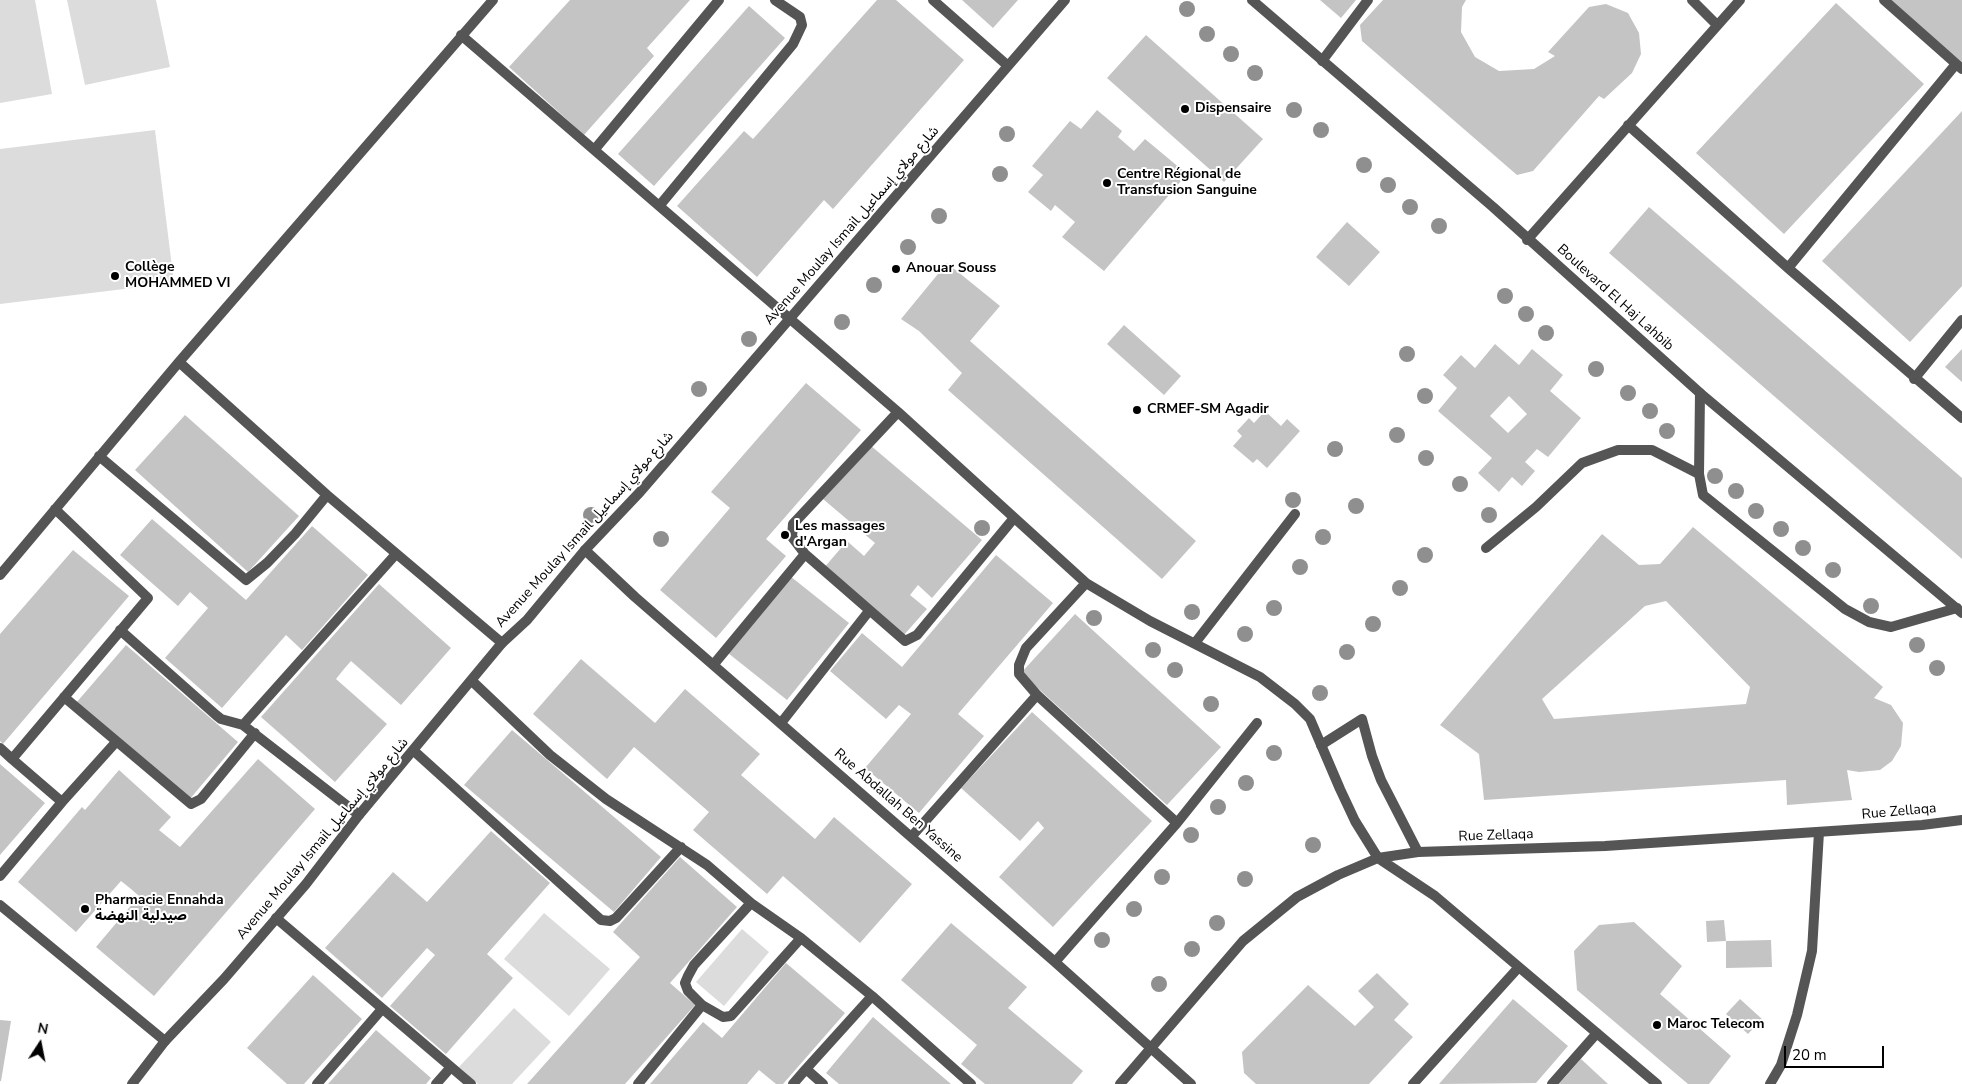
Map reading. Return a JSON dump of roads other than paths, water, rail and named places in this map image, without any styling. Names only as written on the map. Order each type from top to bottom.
[{"type":"street","points":[[0,575],[179,362],[493,0]]},
{"type":"street","points":[[595,149],[719,0]]},
{"type":"street","points":[[660,205],[793,44],[802,25],[800,18],[775,0]]},
{"type":"street","points":[[933,0],[1008,65]]},
{"type":"street","name":"Avenue Moulay Ismail شارع مولاي إسماعيل","points":[[132,1084],[165,1041],[224,980],[306,884],[359,815],[502,643],[527,620],[585,550],[640,492],[1065,0]]},
{"type":"street","name":"Boulevard El Haj Lahbib","points":[[1252,0],[1493,207],[1527,240],[1574,279],[1700,393],[1959,611]]},
{"type":"street","points":[[1322,61],[1368,0]]},
{"type":"street","points":[[1692,0],[1717,25]]},
{"type":"street","points":[[1527,240],[1740,0]]},
{"type":"street","points":[[1788,268],[1959,67],[1884,0]]},
{"type":"street","points":[[461,35],[898,412],[1086,583],[1150,621],[1260,677],[1295,704],[1310,719],[1355,821],[1378,858],[1435,896],[1657,1084]]},
{"type":"street","points":[[1628,126],[1788,268],[1962,418]]},
{"type":"street","points":[[1914,378],[1962,320]]},
{"type":"street","points":[[179,362],[327,495],[502,643]]},
{"type":"street","points":[[1700,393],[1699,474],[1703,495],[1845,609],[1869,622],[1891,627],[1959,611]]},
{"type":"street","points":[[898,412],[793,524],[792,537],[805,554],[901,640],[905,641],[917,635],[1014,518]]},
{"type":"street","points":[[1486,548],[1536,508],[1582,463],[1618,450],[1652,450],[1699,474]]},
{"type":"street","points":[[100,456],[246,580],[268,563],[327,495]]},
{"type":"street","points":[[12,759],[148,596],[56,509]]},
{"type":"street","points":[[1195,643],[1295,514]]},
{"type":"street","name":"Rue Abdallah Ben Yassine","points":[[585,550],[635,597],[912,836],[1191,1084]]},
{"type":"street","points":[[243,725],[396,554]]},
{"type":"street","points":[[714,664],[805,554]]},
{"type":"street","points":[[1086,583],[1022,655],[1019,674],[1037,695],[1177,823]]},
{"type":"street","points":[[781,723],[869,611]]},
{"type":"street","points":[[120,630],[221,719],[243,725],[359,815]]},
{"type":"street","points":[[472,681],[550,755],[606,799],[680,846],[751,903],[801,938],[872,996],[971,1084]]},
{"type":"street","points":[[912,836],[1037,695]]},
{"type":"street","points":[[64,698],[191,804],[200,799],[255,734]]},
{"type":"street","points":[[1321,745],[1362,719],[1381,780],[1418,852]]},
{"type":"street","points":[[1054,962],[1177,823],[1257,723]]},
{"type":"street","points":[[0,876],[62,802],[116,742]]},
{"type":"street","points":[[0,748],[62,802]]},
{"type":"street","points":[[414,751],[590,913],[601,920],[610,921],[616,918],[680,846]]},
{"type":"street","name":"Rue Zellaqa","points":[[1120,1084],[1243,941],[1269,918],[1305,892],[1338,874],[1378,858],[1418,852],[1605,846],[1819,832],[1962,820]]},
{"type":"street","points":[[1770,1084],[1781,1066],[1797,1014],[1812,951],[1819,832]]},
{"type":"street","points":[[751,903],[694,965],[688,976],[685,983],[688,991],[702,1005],[723,1017],[731,1016],[801,938]]},
{"type":"street","points":[[0,905],[165,1041]]},
{"type":"street","points":[[276,918],[471,1084]]},
{"type":"street","points":[[1413,1084],[1518,968]]},
{"type":"street","points":[[793,1084],[872,996]]},
{"type":"street","points":[[638,1084],[702,1005]]},
{"type":"street","points":[[317,1084],[382,1009]]},
{"type":"street","points":[[1552,1084],[1598,1033]]},
{"type":"street","points":[[436,1084],[451,1067]]},
{"type":"street","points":[[806,1069],[824,1084]]},
{"type":"place","name":"Dispensaire","points":[[1185,109]]},
{"type":"place","name":"Centre Régional de Transfusion Sanguine","points":[[1107,183]]},
{"type":"place","name":"Anouar Souss","points":[[896,269]]},
{"type":"place","name":"Collège MOHAMMED VI","points":[[115,276]]},
{"type":"place","name":"CRMEF-SM Agadir","points":[[1137,410]]},
{"type":"place","name":"Les massages d'Argan","points":[[785,535]]},
{"type":"place","name":"Pharmacie Ennahda صيدلية النهضة","points":[[85,909]]},
{"type":"place","name":"Maroc Telecom","points":[[1657,1025]]}]
